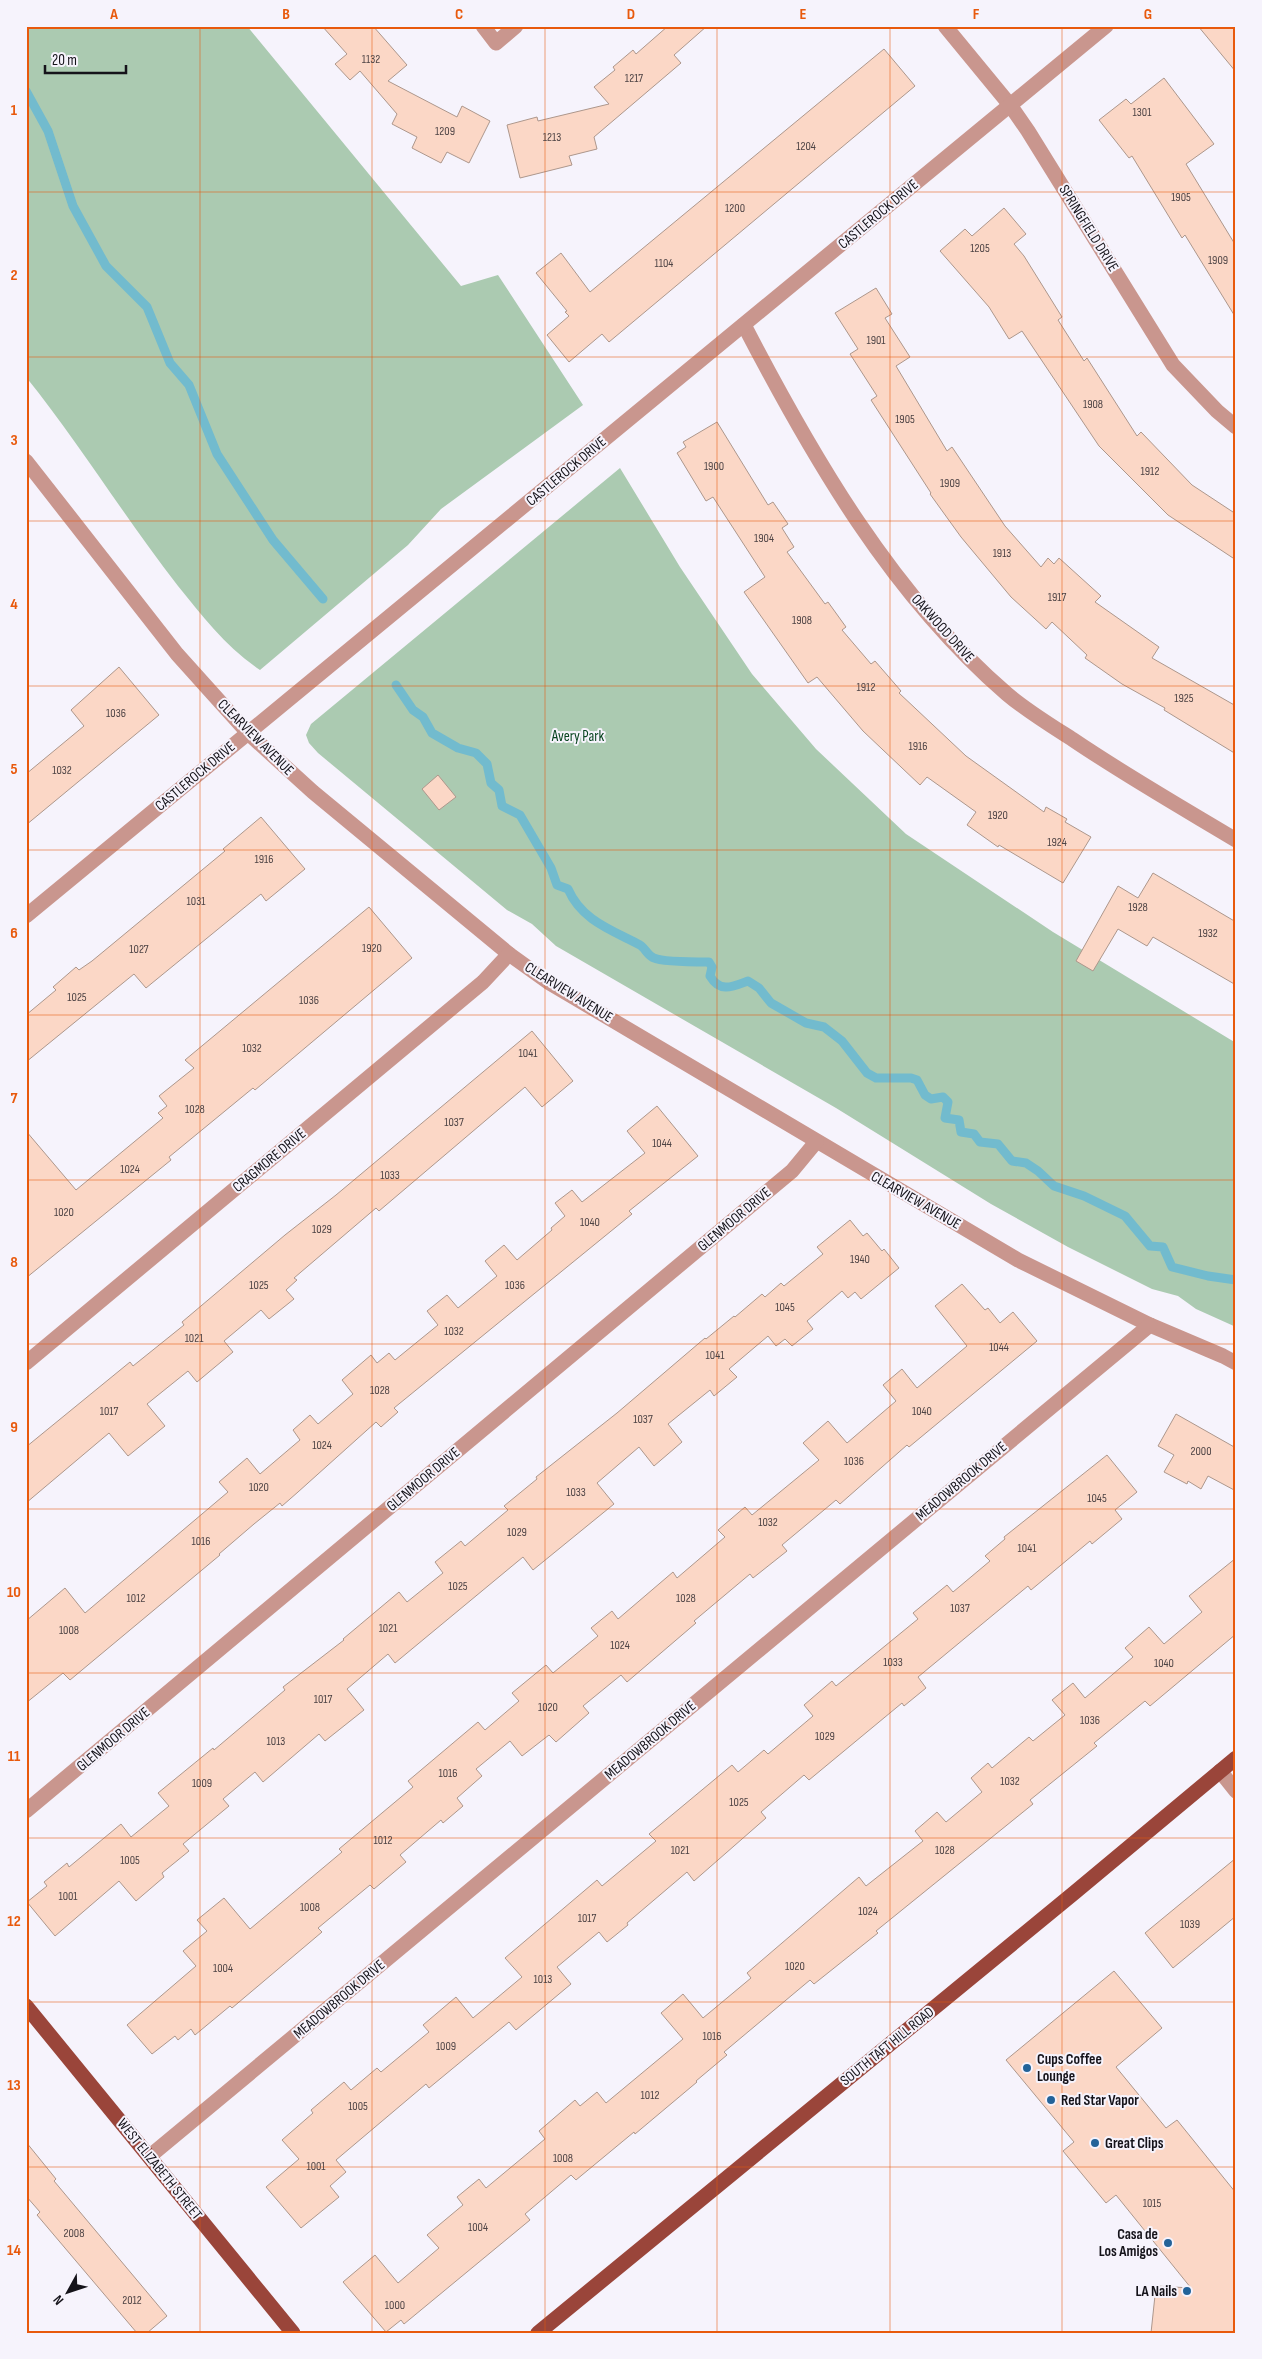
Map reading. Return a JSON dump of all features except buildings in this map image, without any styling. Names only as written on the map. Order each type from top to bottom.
[{"type":"main road","name":"SOUTH TAFT HILL ROAD","points":[[538,2333],[1236,1758]]},
{"type":"main road","name":"WEST ELIZABETH STREET","points":[[26,2006],[293,2333]]},
{"type":"street","points":[[483,26],[496,43],[516,26]]},
{"type":"street","name":"SPRINGFIELD DRIVE","points":[[945,26],[1010,105],[1173,365],[1216,411],[1236,427]]},
{"type":"street","name":"CASTLEROCK DRIVE","points":[[26,916],[1106,26]]},
{"type":"street","name":"OAKWOOD DRIVE","points":[[744,324],[778,390],[852,510],[887,562],[949,639],[1008,695],[1104,761],[1236,840]]},
{"type":"street","name":"CLEARVIEW AVENUE","points":[[26,461],[177,654],[248,733],[313,792],[510,954],[548,982],[1018,1260],[1150,1325],[1223,1356],[1236,1364]]},
{"type":"street","name":"CRAGMORE DRIVE","points":[[26,1363],[483,982],[510,954]]},
{"type":"street","name":"GLENMOOR DRIVE","points":[[26,1811],[792,1171],[816,1142]]},
{"type":"street","name":"MEADOWBROOK DRIVE","points":[[150,2156],[1150,1325]]},
{"type":"street","points":[[1220,1771],[1236,1791]]},
{"type":"green space","points":[[26,26],[247,26],[461,286],[498,275],[583,405],[441,509],[408,545],[260,670],[236,652],[178,586],[65,428],[26,377]]},
{"type":"green space","name":"Avery Park","points":[[620,468],[680,567],[752,674],[816,749],[906,834],[1053,932],[1236,1043],[1236,1327],[1196,1309],[1178,1296],[1152,1289],[1068,1247],[991,1204],[836,1108],[556,946],[532,924],[507,910],[318,753],[309,743],[306,735],[311,724]]},
{"type":"waterway","points":[[26,91],[48,131],[73,206],[106,266],[147,307],[170,363],[189,385],[217,454],[273,540],[323,599]]},
{"type":"waterway","points":[[396,685],[413,710],[423,717],[432,733],[458,748],[476,753],[487,764],[491,783],[499,790],[502,806],[520,815],[551,868],[557,885],[568,889],[581,909],[590,917],[640,945],[654,958],[672,961],[709,962],[712,967],[710,976],[722,987],[732,987],[748,981],[759,988],[771,1003],[806,1023],[824,1027],[842,1041],[867,1073],[876,1078],[911,1078],[917,1080],[925,1095],[931,1099],[943,1097],[948,1102],[945,1118],[959,1120],[961,1132],[974,1134],[980,1142],[998,1144],[1012,1161],[1026,1163],[1054,1186],[1084,1196],[1125,1216],[1150,1246],[1163,1247],[1172,1267],[1208,1276],[1236,1280]]},
{"type":"place","name":"Cups Coffee Lounge","points":[[1027,2068]]},
{"type":"place","name":"Red Star Vapor","points":[[1051,2100]]},
{"type":"place","name":"Great Clips","points":[[1095,2143]]},
{"type":"place","name":"Casa de Los Amigos","points":[[1168,2243]]},
{"type":"place","name":"LA Nails","points":[[1187,2291]]}]
